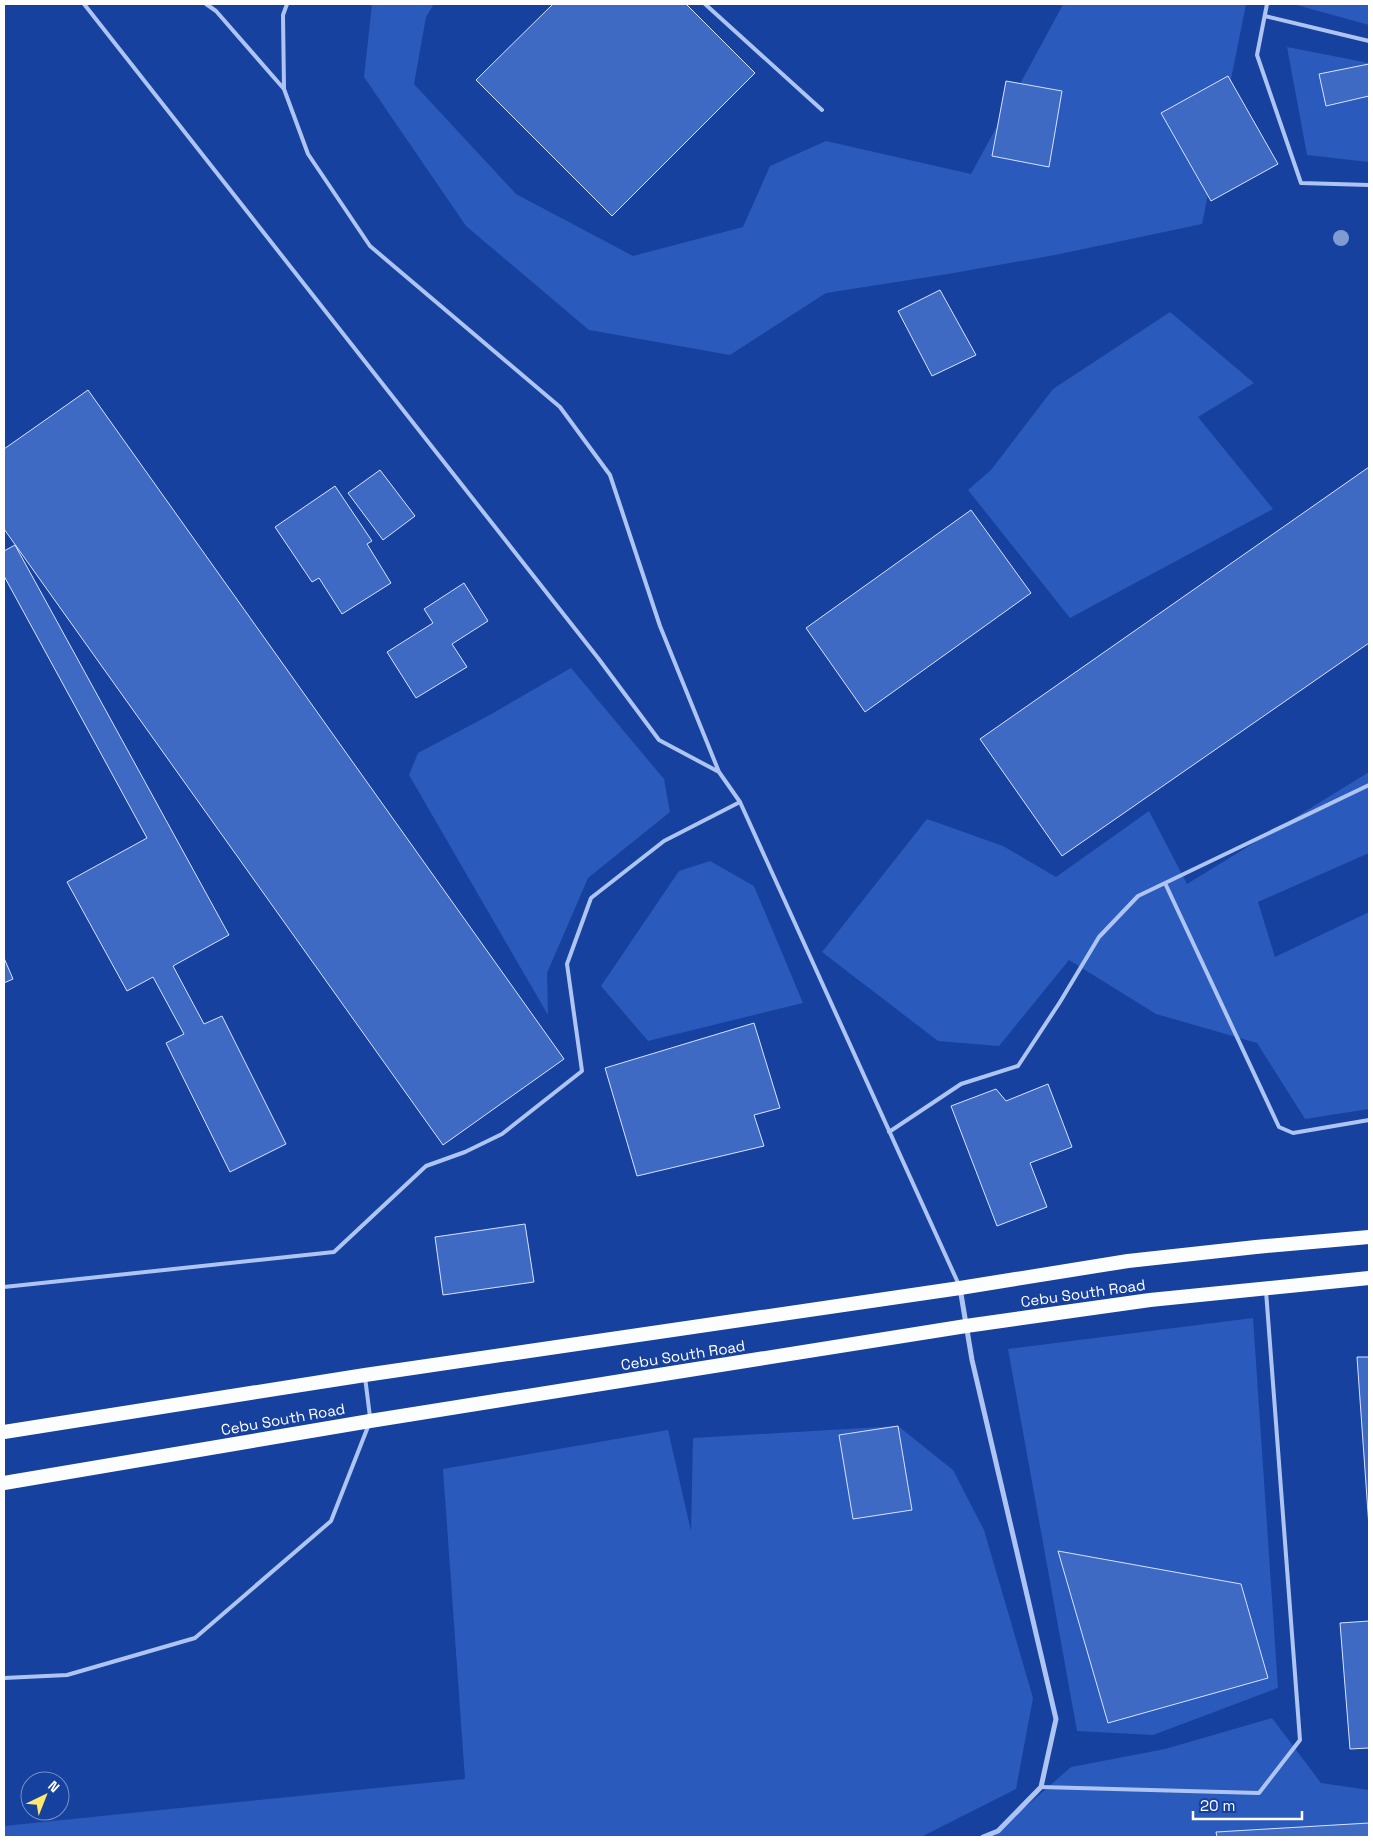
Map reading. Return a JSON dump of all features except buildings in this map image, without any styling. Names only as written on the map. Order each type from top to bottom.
[{"type":"highway","name":"Cebu South Road","points":[[4,1432],[365,1375],[960,1288],[1128,1261],[1369,1237]]},
{"type":"highway","name":"Cebu South Road","points":[[4,1483],[370,1421],[966,1326],[1150,1300],[1369,1278]]},
{"type":"street","points":[[960,1288],[972,1360],[1056,1719],[1041,1787],[998,1831],[983,1837]]},
{"type":"lane","points":[[84,4],[598,658],[659,740],[719,772]]},
{"type":"lane","points":[[206,4],[216,12],[284,89]]},
{"type":"lane","points":[[287,4],[283,15],[284,89],[308,154],[370,246],[560,407],[610,476],[660,626],[719,772],[740,802],[960,1288]]},
{"type":"lane","points":[[705,4],[822,110]]},
{"type":"lane","points":[[1267,4],[1257,55],[1301,183],[1369,185]]},
{"type":"lane","points":[[1265,16],[1369,41]]},
{"type":"lane","points":[[889,1132],[961,1084],[1018,1066],[1060,1002],[1099,937],[1138,896],[1369,785]]},
{"type":"lane","points":[[4,1287],[334,1252],[426,1166],[465,1152],[502,1134],[582,1071],[567,964],[591,898],[664,841],[740,802]]},
{"type":"lane","points":[[1165,883],[1279,1127],[1293,1132],[1369,1120]]},
{"type":"lane","points":[[1041,1787],[1259,1793],[1300,1740],[1266,1289]]},
{"type":"lane","points":[[4,1678],[66,1675],[195,1638],[331,1521],[370,1421],[365,1375]]},
{"type":"shaded area","points":[[372,4],[434,4],[426,17],[414,84],[516,194],[633,256],[743,227],[770,166],[826,141],[971,174],[1063,4],[1246,4],[1202,224],[1055,255],[826,293],[730,355],[589,330],[466,226],[364,77]]},
{"type":"shaded area","points":[[1293,4],[1369,4],[1369,25]]},
{"type":"shaded area","points":[[1287,47],[1369,63],[1369,162],[1307,155]]},
{"type":"shaded area","points":[[1170,312],[1254,383],[1198,417],[1273,509],[1070,618],[968,490],[991,470],[1053,389]]},
{"type":"shaded area","points":[[571,668],[664,779],[670,812],[588,878],[547,973],[548,1015],[409,775],[418,753],[486,717]]},
{"type":"shaded area","points":[[1369,772],[1369,853],[1258,902],[1275,957],[1369,912],[1369,1109],[1305,1119],[1257,1043],[1156,1014],[1069,960],[999,1046],[938,1041],[822,952],[927,819],[1003,846],[1056,877],[1149,811],[1187,884]]},
{"type":"shaded area","points":[[710,861],[754,886],[803,1003],[648,1041],[601,986],[679,871]]},
{"type":"shaded area","points":[[1253,1318],[1278,1688],[1153,1735],[1077,1731],[1008,1349]]},
{"type":"shaded area","points":[[898,1426],[953,1470],[984,1530],[1033,1698],[1016,1789],[921,1837],[4,1837],[4,1826],[70,1821],[70,1819],[465,1779],[443,1469],[668,1430],[691,1531],[693,1438]]},
{"type":"shaded area","points":[[1272,1718],[1321,1783],[1369,1790],[1369,1837],[991,1837],[1071,1767],[1165,1749]]}]
